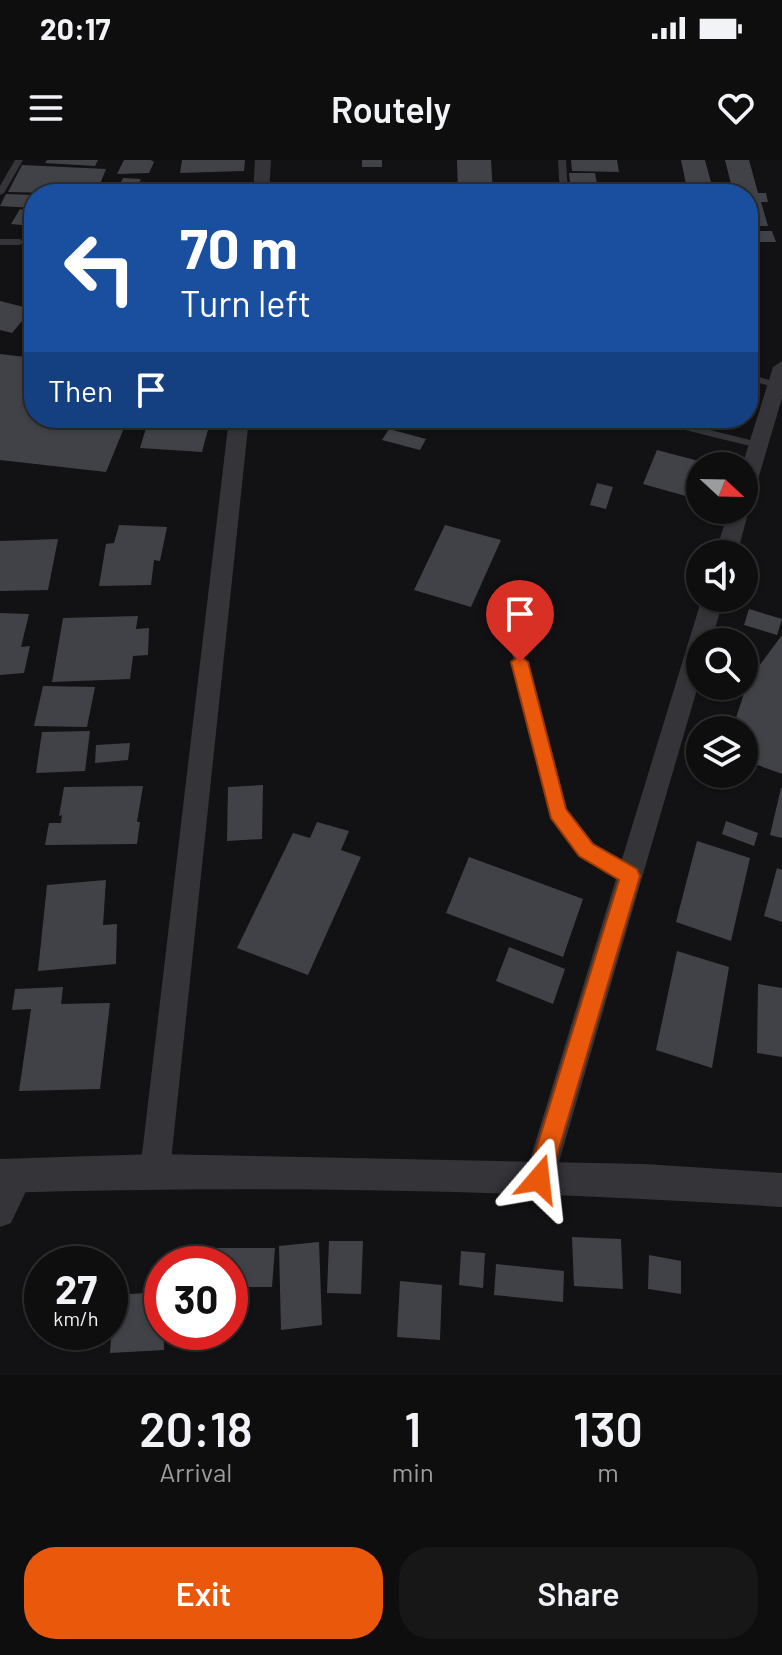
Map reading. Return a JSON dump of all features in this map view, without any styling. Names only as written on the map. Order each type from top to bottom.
[{"type":"street","points":[[262,184],[263,160]]},
{"type":"street","points":[[756,452],[779,376]]},
{"type":"street","points":[[155,1171],[238,428]]},
{"type":"street","points":[[539,1179],[709,612]]},
{"type":"street","points":[[0,1212],[9,1176],[155,1171],[539,1179],[782,1190]]},
{"type":"lane","points":[[0,193],[19,160]]},
{"type":"lane","points":[[562,160],[563,184]]},
{"type":"lane","points":[[0,242],[20,242]]},
{"type":"lane","points":[[758,377],[779,376]]},
{"type":"lane","points":[[689,428],[758,445]]},
{"type":"lane","points":[[504,602],[558,812],[586,850],[630,876]]},
{"type":"building","points":[[47,160],[98,160],[95,166],[45,163]]},
{"type":"building","points":[[124,160],[154,162],[149,173],[117,174]]},
{"type":"building","points":[[182,160],[245,160],[244,171],[180,173]]},
{"type":"building","points":[[362,160],[382,160],[382,167],[362,167]]},
{"type":"building","points":[[457,160],[491,160],[492,184],[458,184]]},
{"type":"building","points":[[571,160],[617,160],[619,172],[572,171]]},
{"type":"building","points":[[681,160],[705,160],[711,184],[686,184]]},
{"type":"building","points":[[725,160],[749,160],[756,184],[731,184]]},
{"type":"building","points":[[22,165],[106,169],[100,184],[24,184],[24,192],[8,192]]},
{"type":"building","points":[[569,173],[595,173],[597,184],[570,184]]},
{"type":"building","points":[[123,178],[141,179],[139,184],[120,184]]},
{"type":"building","points":[[758,193],[766,193],[768,202],[761,202],[768,226],[758,226]]},
{"type":"building","points":[[6,194],[24,195],[24,207],[0,206]]},
{"type":"building","points":[[20,209],[24,210],[24,225],[11,224]]},
{"type":"building","points":[[758,231],[772,231],[776,242],[758,242]]},
{"type":"building","points":[[0,301],[24,307],[24,319],[12,333],[0,330]]},
{"type":"building","points":[[0,354],[24,357],[24,428],[124,428],[106,472],[0,460]]},
{"type":"building","points":[[146,428],[208,428],[202,452],[140,448]]},
{"type":"building","points":[[389,429],[426,439],[420,450],[382,440]]},
{"type":"building","points":[[657,450],[686,458],[686,496],[643,484]]},
{"type":"building","points":[[597,483],[613,487],[606,509],[590,505]]},
{"type":"building","points":[[119,525],[167,527],[160,561],[154,560],[151,585],[99,586],[106,544],[114,543]]},
{"type":"building","points":[[445,525],[501,540],[471,607],[414,590]]},
{"type":"building","points":[[58,539],[48,590],[0,591],[0,541]]},
{"type":"building","points":[[748,612],[782,619],[777,635],[744,625]]},
{"type":"building","points":[[0,613],[29,614],[21,647],[30,646],[24,673],[0,675]]},
{"type":"building","points":[[138,616],[136,629],[149,628],[148,655],[133,656],[130,679],[52,682],[63,618]]},
{"type":"building","points":[[782,635],[782,774],[758,765],[758,716],[737,716],[742,700],[758,700],[758,667]]},
{"type":"building","points":[[43,686],[95,687],[87,727],[34,726]]},
{"type":"building","points":[[90,731],[85,771],[36,773],[42,732]]},
{"type":"building","points":[[130,743],[128,760],[95,763],[96,745]]},
{"type":"building","points":[[263,785],[262,839],[227,841],[228,787]]},
{"type":"building","points":[[143,786],[137,844],[45,845],[49,823],[61,823],[62,815],[59,816],[64,787]]},
{"type":"building","points":[[782,788],[782,838],[770,835]]},
{"type":"building","points":[[726,821],[758,833],[754,846],[722,834]]},
{"type":"building","points":[[317,822],[349,831],[341,850],[361,857],[308,975],[237,948],[293,833],[310,838]]},
{"type":"building","points":[[697,841],[750,858],[731,941],[676,922]]},
{"type":"building","points":[[469,857],[583,899],[563,957],[446,913]]},
{"type":"building","points":[[777,868],[782,870],[782,922],[764,916]]},
{"type":"building","points":[[106,880],[103,925],[117,924],[116,964],[38,971],[47,885]]},
{"type":"building","points":[[509,947],[565,969],[553,1004],[496,981]]},
{"type":"building","points":[[677,951],[729,967],[712,1068],[656,1050]]},
{"type":"building","points":[[758,984],[782,988],[782,1057],[757,1053]]},
{"type":"building","points":[[63,987],[61,1004],[110,1003],[100,1089],[19,1091],[31,1009],[12,1010],[15,989]]},
{"type":"building","points":[[572,1237],[621,1239],[623,1289],[574,1286]]},
{"type":"building","points":[[329,1241],[363,1241],[361,1294],[327,1293]]},
{"type":"building","points":[[319,1242],[322,1325],[281,1330],[279,1246]]},
{"type":"building","points":[[248,1248],[275,1248],[272,1287],[248,1287]]},
{"type":"building","points":[[461,1251],[485,1253],[483,1288],[459,1285]]},
{"type":"building","points":[[649,1255],[681,1261],[681,1294],[648,1289]]},
{"type":"building","points":[[496,1264],[564,1271],[563,1302],[494,1295]]},
{"type":"building","points":[[400,1281],[442,1285],[440,1340],[397,1337]]},
{"type":"building","points":[[144,1293],[144,1350],[164,1350],[110,1353],[110,1350],[128,1350],[128,1294]]},
{"type":"route","points":[[520,662],[558,812],[586,850],[630,876],[539,1179]]}]
